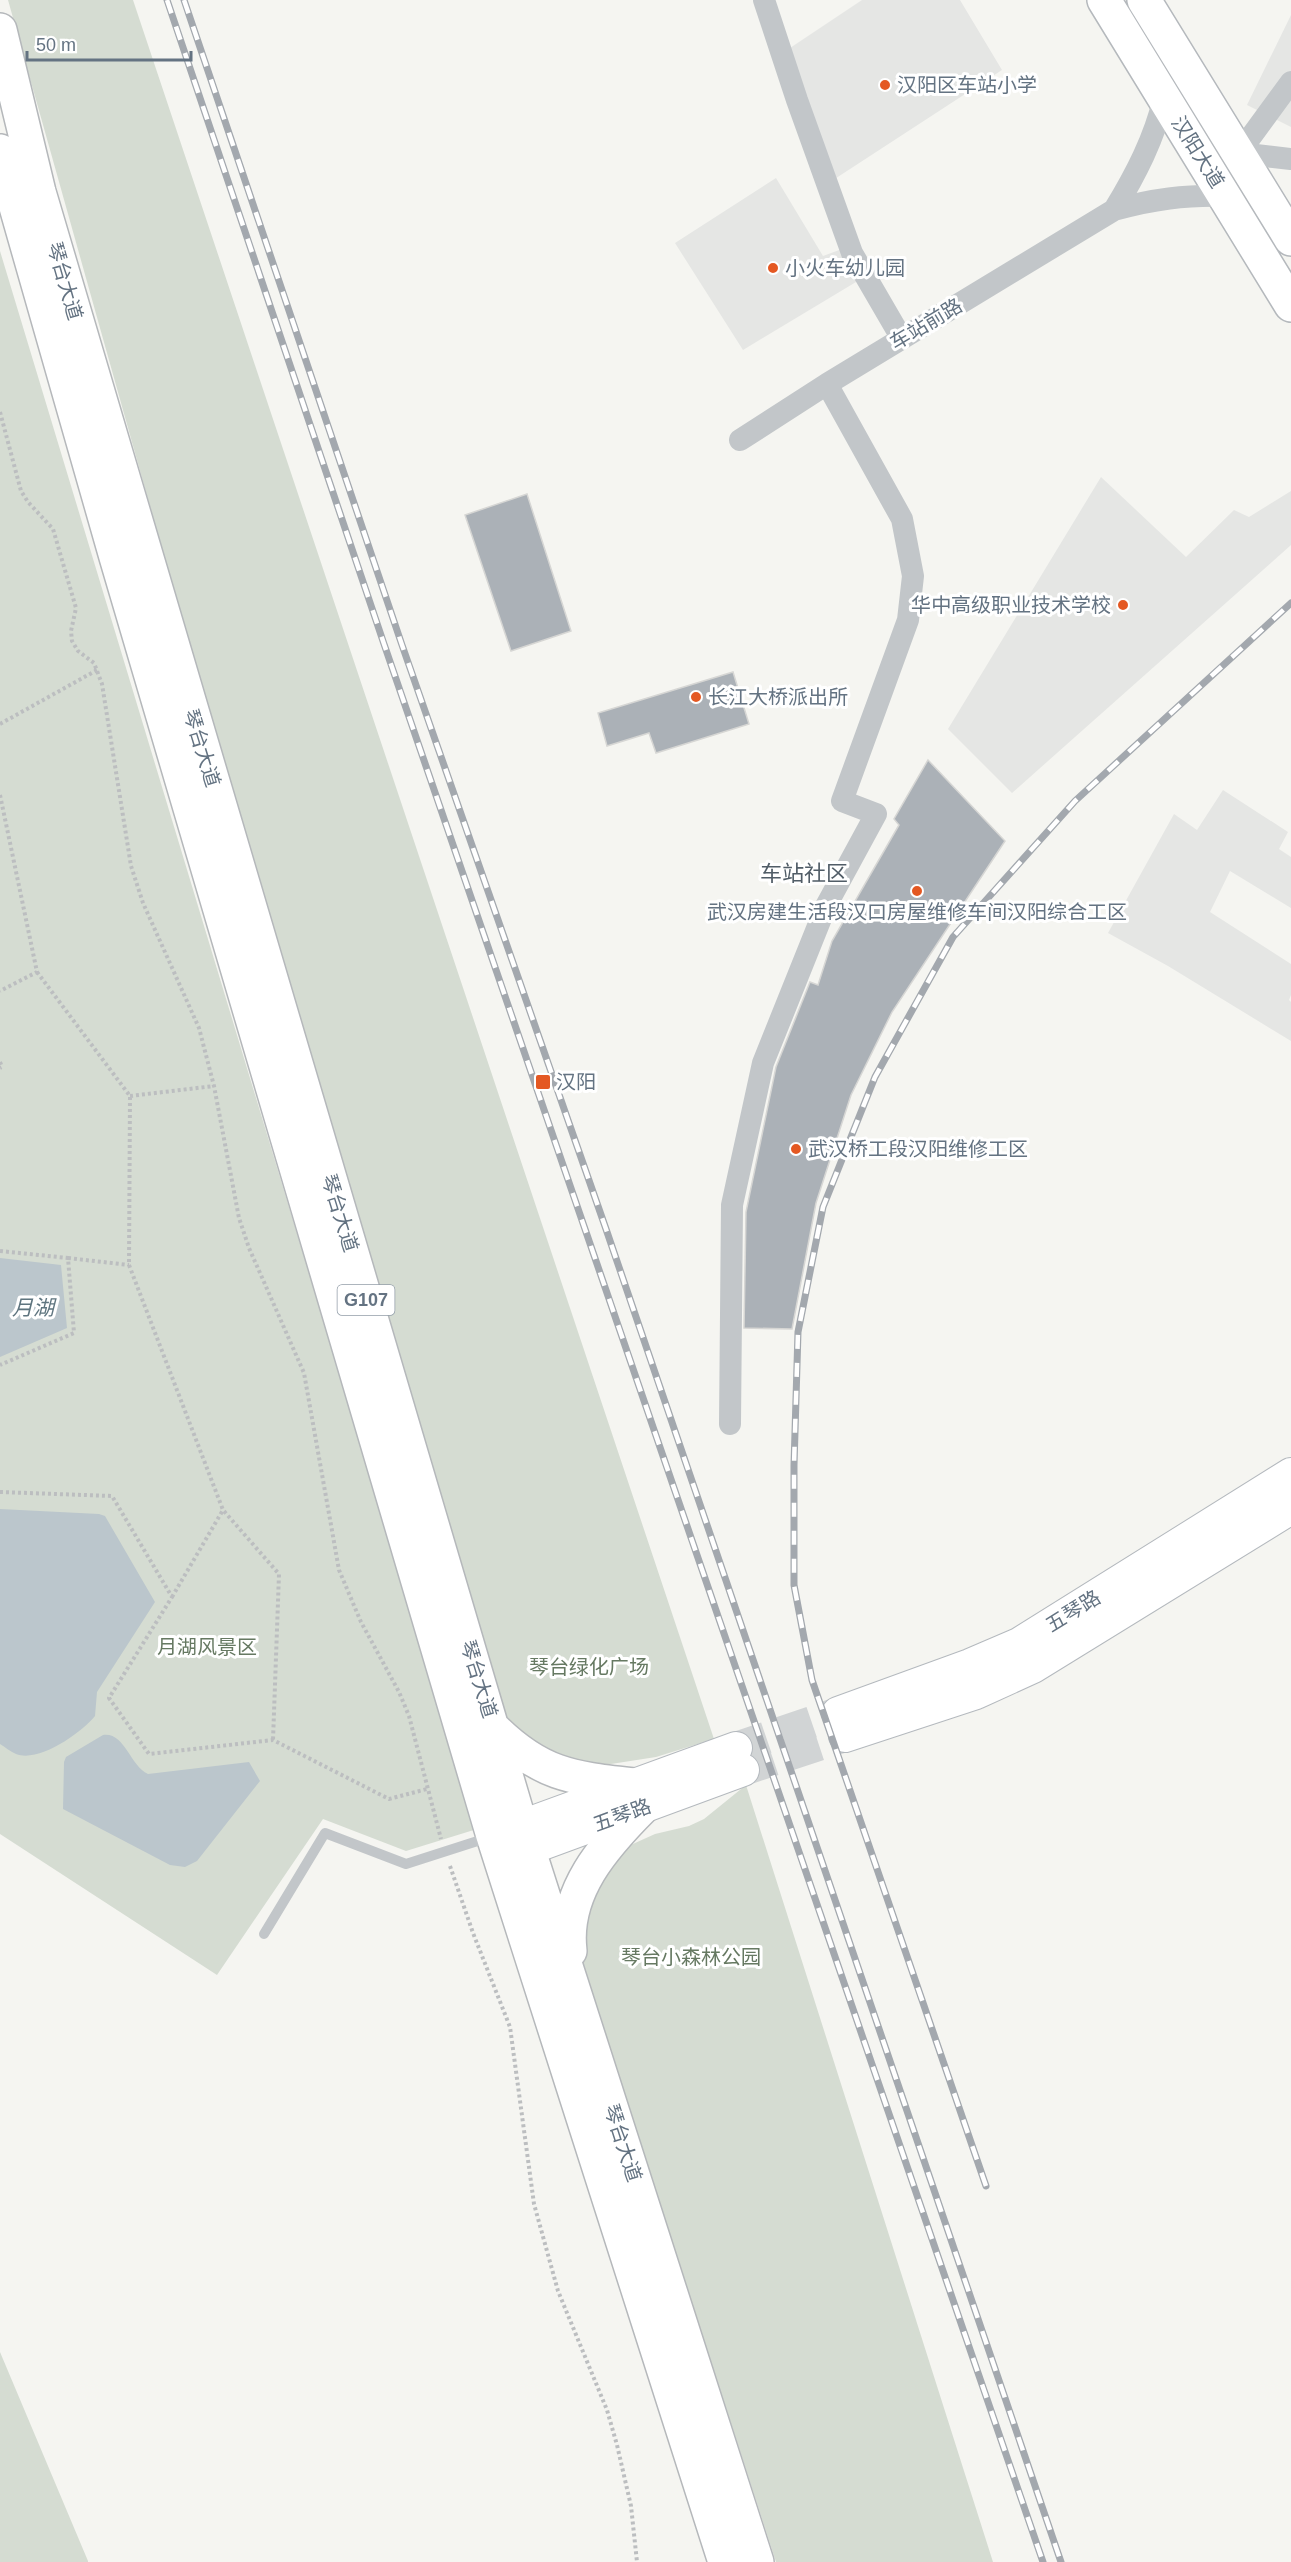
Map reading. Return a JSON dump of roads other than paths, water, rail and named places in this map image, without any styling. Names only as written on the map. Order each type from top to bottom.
[{"type":"main road","name":"汉阳大道","points":[[1104,0],[1291,305]]},
{"type":"main road","name":"汉阳大道","points":[[1144,0],[1291,239]]},
{"type":"main road","name":"琴台大道","points":[[0,30],[39,192],[494,1728],[511,1842],[572,1983],[757,2562]]},
{"type":"main road","name":"琴台大道","points":[[0,151],[116,557],[511,1842],[725,2562]]},
{"type":"main road","name":"五琴路","points":[[1291,1474],[1019,1644],[841,1724],[996,1686],[1033,1667],[1291,1508]]},
{"type":"main road","points":[[494,1728],[521,1753],[549,1769],[639,1796],[584,1879],[575,1899],[568,1930],[572,1983]]},
{"type":"main road","name":"五琴路","points":[[511,1842],[740,1759]]},
{"type":"street","points":[[764,0],[852,253],[902,339]]},
{"type":"street","points":[[1291,82],[1239,153],[1291,159]]},
{"type":"street","points":[[1114,210],[1137,171],[1157,125],[1164,98]]},
{"type":"street","points":[[1114,210],[1152,199],[1193,195],[1225,196]]},
{"type":"street","name":"车站前路","points":[[740,440],[827,384],[1114,210]]},
{"type":"street","points":[[730,1424],[731,1236],[734,1193],[763,1063],[826,906],[876,814],[842,801],[908,620],[913,576],[902,519],[827,384]]},
{"type":"lane","points":[[264,1934],[325,1833],[406,1864],[445,1851],[511,1842]]},
{"type":"water","name":"月湖","points":[[0,1258],[61,1265],[67,1328],[0,1357]]},
{"type":"water","points":[[0,1509],[105,1516],[155,1602],[97,1692],[95,1716],[59,1745],[25,1756],[16,1754],[0,1744]]},
{"type":"water","points":[[103,1735],[111,1735],[117,1739],[136,1764],[148,1774],[249,1762],[260,1781],[197,1861],[185,1867],[170,1865],[63,1809],[66,1757]]},
{"type":"tunnel","points":[[736,1748],[838,1713]]},
{"type":"tunnel","points":[[743,1770],[845,1736]]},
{"type":"railway","points":[[167,0],[384,644],[1043,2562]]},
{"type":"railway","points":[[184,0],[402,645],[606,1229],[1061,2562]]},
{"type":"railway","points":[[986,2186],[812,1680],[794,1585],[794,1465],[798,1332],[823,1207],[875,1077],[953,937],[1075,801],[1291,603]]},
{"type":"place","name":"汉阳区车站小学","points":[[885,85]]},
{"type":"place","name":"小火车幼儿园","points":[[773,268]]},
{"type":"place","name":"华中高级职业技术学校","points":[[1123,605]]},
{"type":"place","name":"长江大桥派出所","points":[[696,697]]},
{"type":"place","name":"武汉房建生活段汉口房屋维修车间汉阳综合工区","points":[[917,891]]},
{"type":"place","name":"汉阳","points":[[543,1082]]},
{"type":"place","name":"武汉桥工段汉阳维修工区","points":[[796,1149]]},
{"type":"district","name":"车站社区","points":[[804,873]]},
{"type":"park label","name":"月湖风景区","points":[[207,1647]]},
{"type":"park label","name":"琴台绿化广场","points":[[589,1667]]},
{"type":"park label","name":"琴台小森林公园","points":[[691,1957]]}]
